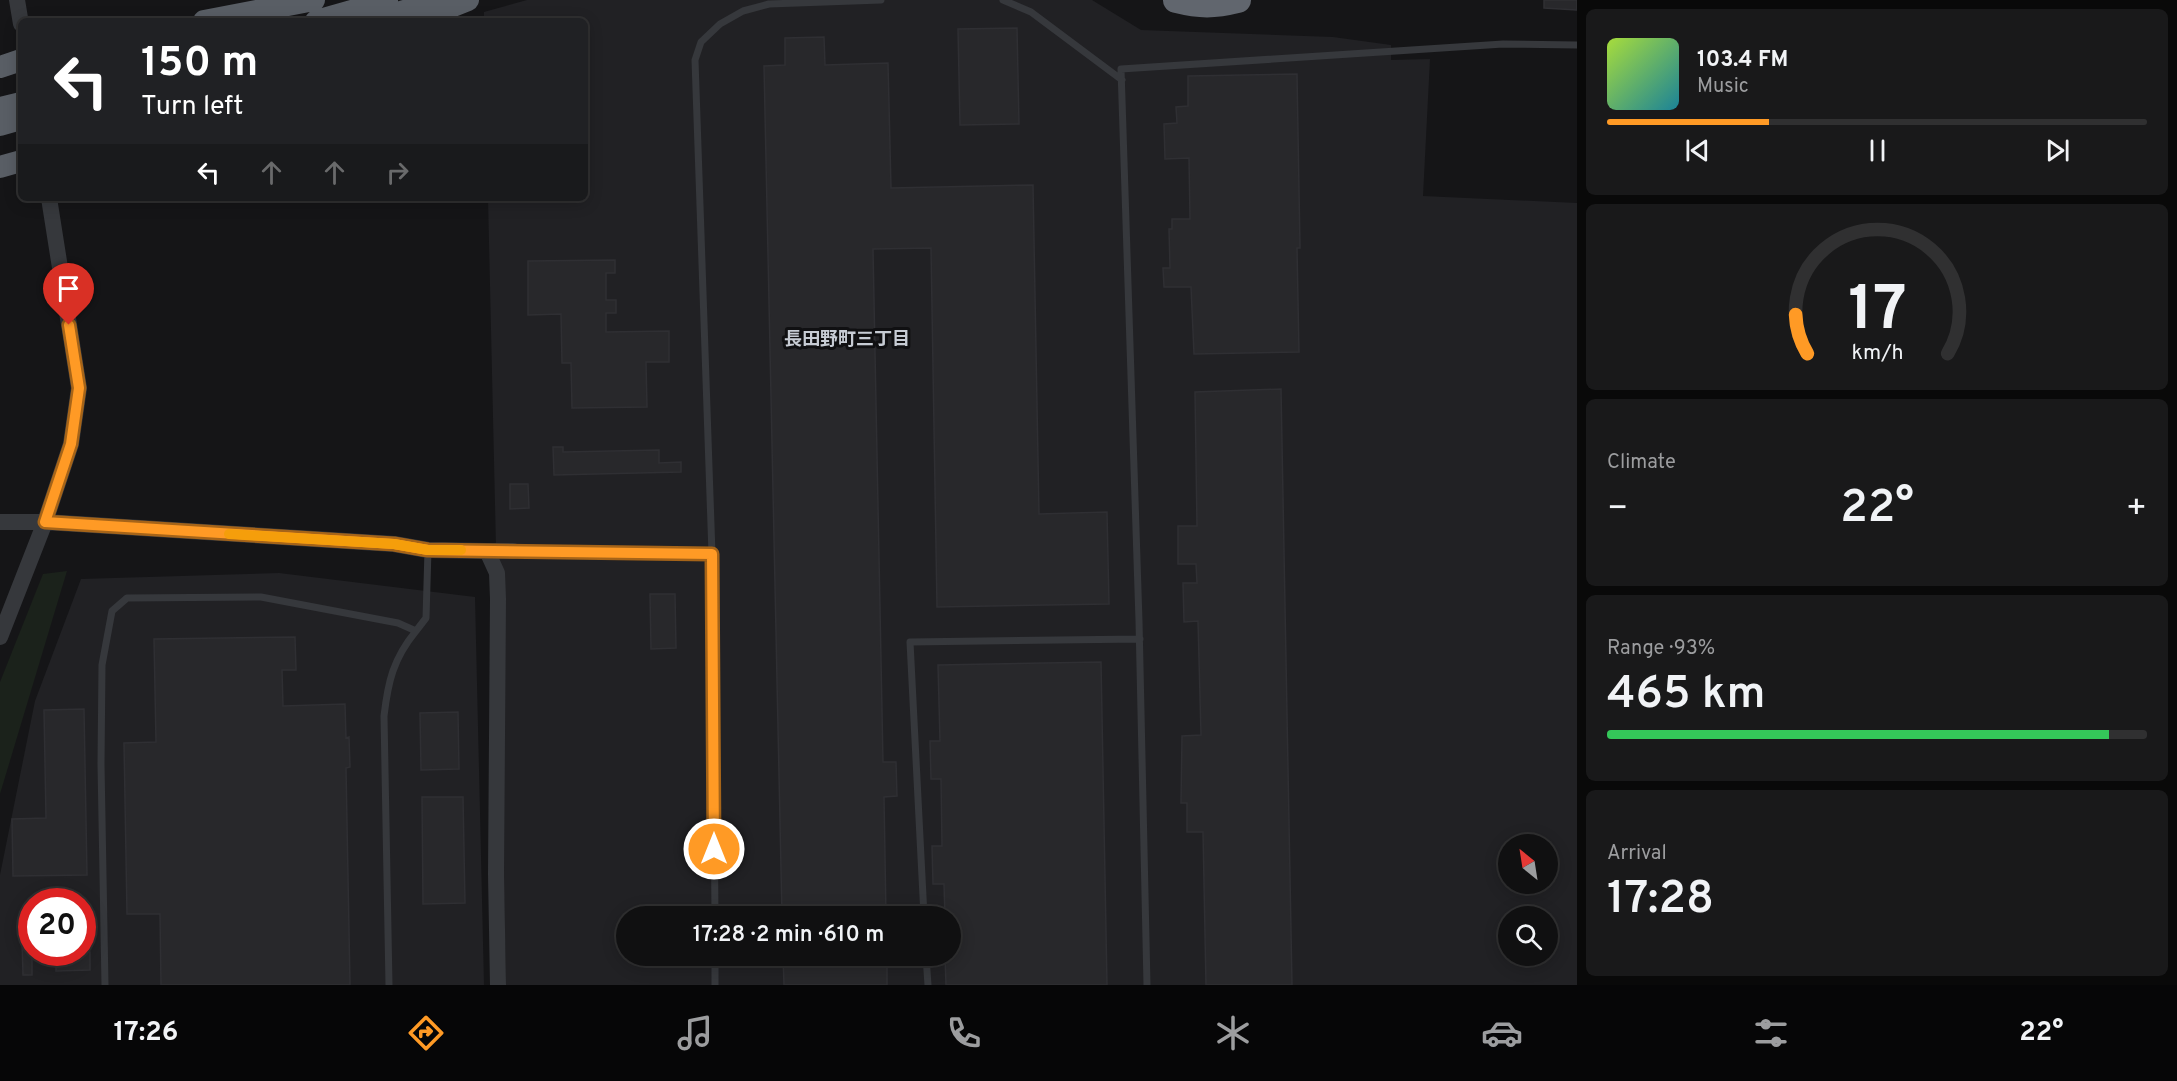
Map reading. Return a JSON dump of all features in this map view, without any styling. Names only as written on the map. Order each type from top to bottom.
[{"type":"highway","points":[[220,18],[315,0]]},
{"type":"highway","points":[[327,18],[390,0]]},
{"type":"highway","points":[[379,18],[444,0]]},
{"type":"highway","points":[[421,18],[468,0]]},
{"type":"highway","points":[[1176,0],[1216,6],[1238,0]]},
{"type":"highway","points":[[0,68],[18,61]]},
{"type":"highway","points":[[0,108],[18,104]]},
{"type":"highway","points":[[0,125],[18,120]]},
{"type":"highway","points":[[0,167],[18,162]]},
{"type":"street","points":[[17,0],[20,18]]},
{"type":"street","points":[[0,637],[45,522],[71,444],[79,388],[50,201]]},
{"type":"street","points":[[0,522],[45,522],[394,544],[428,550],[513,551]]},
{"type":"street","points":[[487,551],[497,573],[498,599],[496,874],[498,985]]},
{"type":"lane","points":[[715,906],[712,554],[695,60],[701,42],[720,24],[743,10],[769,4],[881,0]]},
{"type":"lane","points":[[1003,0],[1031,12],[1122,80]]},
{"type":"lane","points":[[1147,985],[1140,639],[1122,69],[1503,44],[1577,45]]},
{"type":"lane","points":[[389,985],[384,716],[388,683],[394,665],[426,618],[428,550]]},
{"type":"lane","points":[[513,551],[712,554]]},
{"type":"lane","points":[[105,985],[101,764],[102,665],[112,611],[127,598],[261,597],[398,623],[416,631]]},
{"type":"lane","points":[[923,906],[910,642],[1140,639]]},
{"type":"lane","points":[[715,966],[715,985]]},
{"type":"lane","points":[[927,966],[928,985]]},
{"type":"shaded area","points":[[527,0],[1092,0],[1141,30],[1333,37],[1391,45],[1391,60],[1430,59],[1423,196],[1577,203],[1577,985],[506,985],[488,201],[588,201],[588,18],[484,18],[484,12]]},
{"type":"shaded area","points":[[67,571],[0,794],[0,682],[43,574]]},
{"type":"shaded area","points":[[279,573],[475,597],[484,985],[0,985],[0,875],[35,701],[81,579]]},
{"type":"building","points":[[1544,0],[1577,0],[1577,10],[1544,8]]},
{"type":"building","points":[[1017,28],[1019,124],[960,125],[958,29]]},
{"type":"building","points":[[824,37],[825,65],[888,63],[891,188],[1033,185],[1039,514],[1107,512],[1109,604],[937,607],[931,248],[873,249],[883,762],[896,762],[897,796],[884,797],[886,906],[782,906],[764,66],[785,65],[785,38]]},
{"type":"building","points":[[1297,74],[1299,352],[1194,354],[1191,287],[1164,287],[1163,268],[1170,268],[1169,229],[1172,229],[1172,219],[1190,219],[1189,158],[1165,159],[1164,124],[1177,123],[1176,107],[1188,106],[1188,76]]},
{"type":"building","points":[[615,260],[615,273],[606,273],[606,300],[616,300],[616,313],[606,313],[606,332],[669,331],[669,362],[646,362],[647,407],[572,408],[571,363],[562,363],[561,314],[528,315],[528,261]]},
{"type":"building","points":[[1281,389],[1292,985],[1206,985],[1203,832],[1187,832],[1187,803],[1181,803],[1182,736],[1201,735],[1198,621],[1184,622],[1183,583],[1197,583],[1196,564],[1178,564],[1178,526],[1197,526],[1195,392]]},
{"type":"building","points":[[553,447],[563,447],[563,452],[659,450],[659,463],[681,462],[681,472],[554,475]]},
{"type":"building","points":[[510,484],[528,484],[529,508],[510,509]]},
{"type":"building","points":[[650,594],[675,594],[676,648],[651,649]]},
{"type":"building","points":[[295,637],[296,670],[282,670],[283,706],[345,704],[350,767],[346,768],[350,985],[161,985],[160,914],[127,914],[124,743],[156,742],[154,639]]},
{"type":"building","points":[[1101,662],[1107,985],[946,985],[945,966],[961,966],[961,906],[945,906],[944,884],[933,884],[932,846],[942,846],[941,779],[931,779],[930,741],[940,741],[938,665]]},
{"type":"building","points":[[84,709],[87,875],[13,876],[12,819],[46,818],[44,710]]},
{"type":"building","points":[[458,712],[459,769],[421,770],[420,713]]},
{"type":"building","points":[[422,797],[463,797],[465,903],[423,904]]},
{"type":"building","points":[[23,966],[32,966],[32,975],[23,975]]},
{"type":"building","points":[[56,966],[90,966],[90,970],[56,971]]},
{"type":"building","points":[[783,966],[887,966],[887,985],[784,985]]},
{"type":"slow traffic","points":[[229,534],[394,544],[428,550],[461,550]]},
{"type":"district","name":"長田野町三丁目","points":[[847,340]]},
{"type":"route","points":[[69,325],[79,388],[71,444],[45,522],[394,544],[428,550],[712,554],[714,849]]}]
